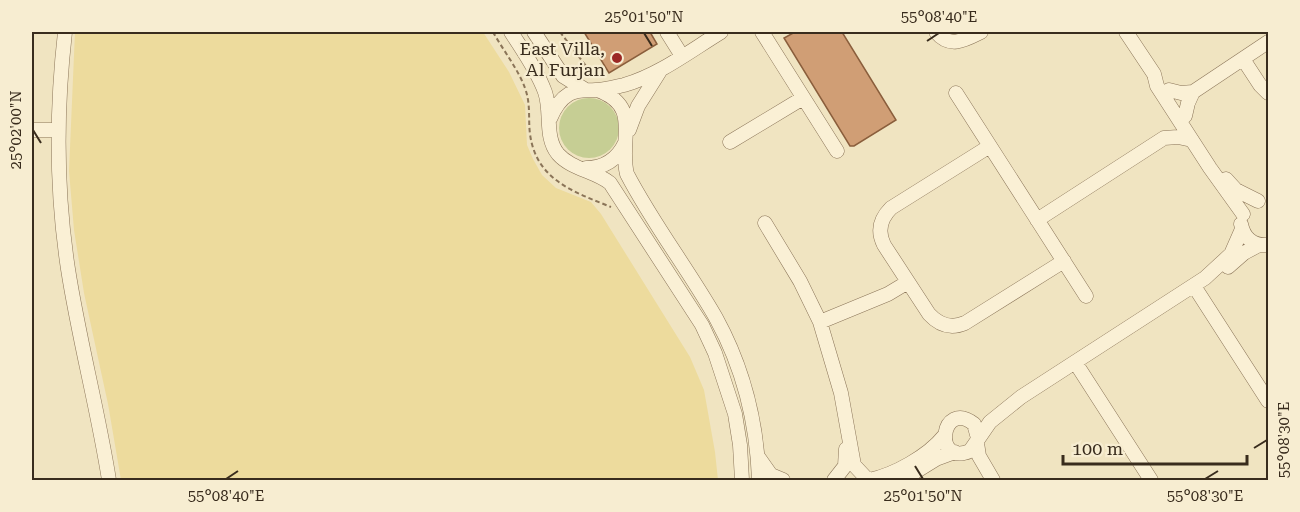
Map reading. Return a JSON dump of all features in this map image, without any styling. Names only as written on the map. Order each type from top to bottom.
[{"type":"street","points":[[65,32],[59,86],[61,201],[68,270],[109,480]]},
{"type":"street","points":[[511,32],[541,82],[548,100],[549,131],[557,152],[565,160],[601,176],[610,183],[702,324],[727,383],[735,414],[742,480]]},
{"type":"street","points":[[534,32],[563,76],[591,90],[612,97],[623,110],[626,117],[627,138],[625,164],[633,186],[716,318],[729,344],[749,399],[758,457],[759,480]]},
{"type":"street","points":[[667,32],[682,56]]},
{"type":"street","points":[[550,119],[562,99],[576,91],[624,85],[662,69],[721,32]]},
{"type":"street","points":[[762,32],[837,151]]},
{"type":"street","points":[[936,32],[941,38],[952,42],[964,40],[981,32]]},
{"type":"street","points":[[1126,32],[1154,74],[1157,86],[1180,115],[1243,214]]},
{"type":"street","points":[[1037,220],[1164,138],[1193,92],[1269,42]]},
{"type":"street","points":[[1243,59],[1260,85],[1269,93]]},
{"type":"street","points":[[576,166],[593,168],[610,162],[622,149],[645,93],[662,69]]},
{"type":"street","points":[[1154,74],[1161,78],[1169,90],[1192,140],[1213,166],[1236,190],[1263,201]]},
{"type":"street","points":[[1169,90],[1181,93],[1193,92]]},
{"type":"street","points":[[956,93],[1086,296]]},
{"type":"street","points":[[730,142],[803,98]]},
{"type":"street","points":[[32,130],[58,130]]},
{"type":"street","points":[[1164,138],[1178,137],[1192,140]]},
{"type":"street","points":[[990,146],[891,208],[882,219],[881,239],[908,282],[933,318],[943,324],[960,325],[1064,261]]},
{"type":"street","points":[[902,480],[936,459],[970,451],[990,422],[1021,397],[1199,282],[1231,254],[1242,230],[1243,214],[1249,206],[1263,201]]},
{"type":"street","points":[[765,223],[800,281],[820,322],[836,370],[854,465],[869,480],[899,470],[934,447],[944,436],[951,422],[983,416],[1021,397]]},
{"type":"street","points":[[1242,230],[1248,240],[1264,245]]},
{"type":"street","points":[[1199,282],[1216,276],[1244,254],[1264,245]]},
{"type":"street","points":[[820,322],[888,294],[908,282]]},
{"type":"street","points":[[1199,282],[1263,382],[1269,402]]},
{"type":"street","points":[[1075,362],[1151,480]]},
{"type":"street","points":[[965,419],[977,428],[979,456],[993,480]]},
{"type":"street","points":[[834,480],[845,466],[846,426]]},
{"type":"street","points":[[944,436],[948,447],[974,464],[986,480]]},
{"type":"street","points":[[758,457],[766,470],[783,480]]},
{"type":"path","points":[[560,32],[586,66],[624,85]]},
{"type":"green space","points":[[589,98],[606,103],[614,111],[619,128],[614,145],[606,153],[589,158],[572,153],[564,145],[559,128],[564,111],[572,103]]},
{"type":"sand","points":[[75,32],[483,32],[509,72],[525,105],[527,145],[542,175],[556,188],[591,202],[601,214],[690,357],[704,390],[718,480],[121,480],[108,404],[84,293],[74,230],[69,171]]},
{"type":"building","name":"East Villa, Al Furjan","points":[[584,32],[650,32],[657,44],[609,73]]},
{"type":"building","points":[[795,32],[842,32],[896,120],[854,146],[850,146],[784,38]]},
{"type":"place","name":"East Villa, Al Furjan","points":[[617,58]]}]
